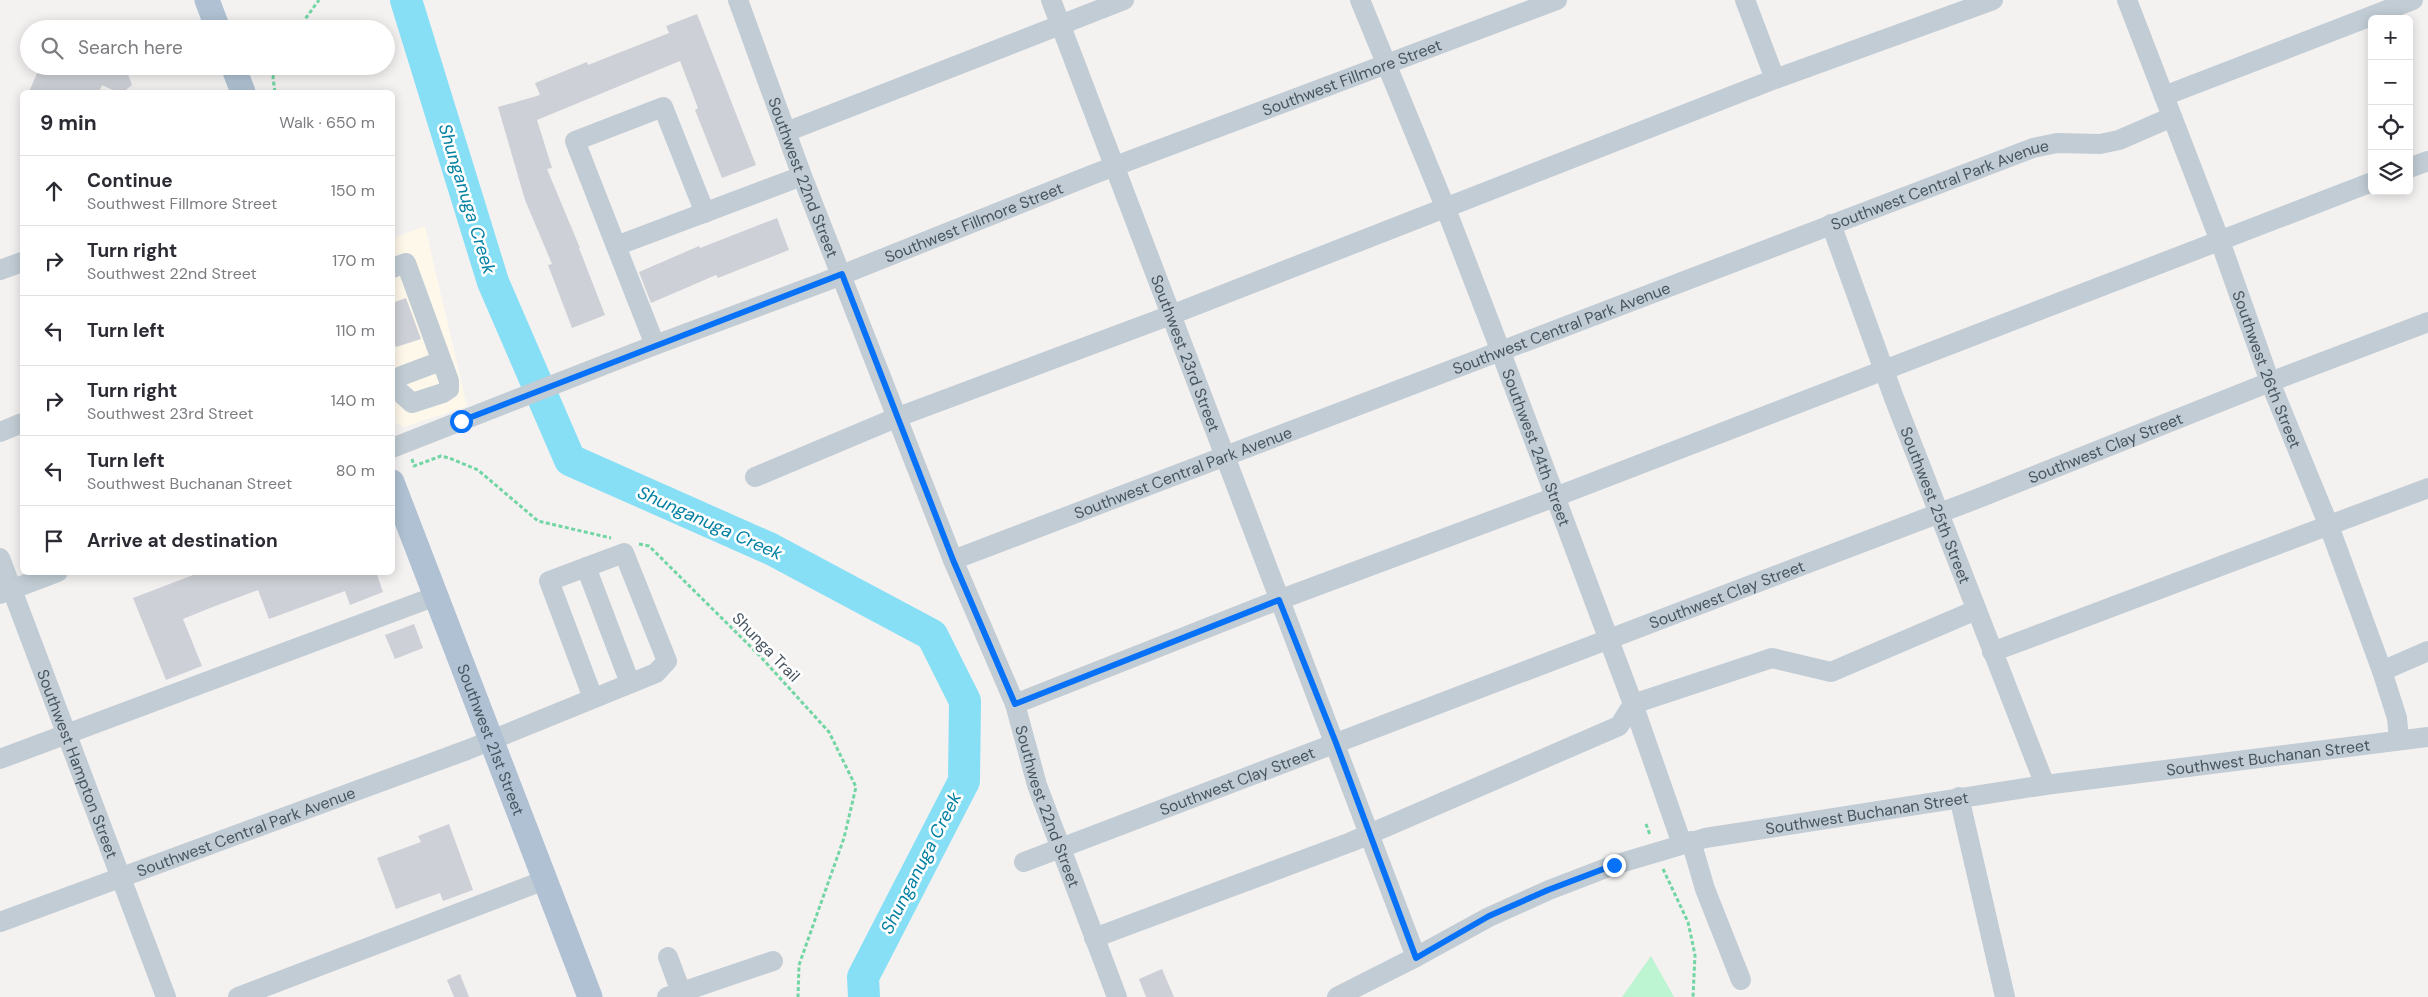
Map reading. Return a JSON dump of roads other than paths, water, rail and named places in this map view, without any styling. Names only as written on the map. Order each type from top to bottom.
[{"type":"main road","points":[[207,0],[215,20]]},
{"type":"main road","points":[[236,75],[242,90]]},
{"type":"main road","name":"Southwest 21st Street","points":[[395,490],[590,997]]},
{"type":"street","name":"Southwest 22nd Street","points":[[738,0],[802,176],[953,560],[1015,704],[1037,785],[1117,997]]},
{"type":"street","name":"Southwest 23rd Street","points":[[1051,0],[1279,600],[1336,743],[1416,958]]},
{"type":"street","points":[[786,132],[1124,0]]},
{"type":"street","name":"Southwest 24th Street","points":[[1360,0],[1385,66],[1446,209],[1686,843],[1741,980]]},
{"type":"street","name":"Southwest Fillmore Street","points":[[395,447],[1113,167],[1557,0]]},
{"type":"street","points":[[1745,0],[1775,79]]},
{"type":"street","points":[[754,477],[898,417],[1171,315],[1775,79],[1993,0]]},
{"type":"street","name":"Southwest 26th Street","points":[[2127,0],[2220,241],[2270,382],[2329,526],[2382,671],[2397,718],[2399,740]]},
{"type":"street","points":[[2164,96],[2413,0]]},
{"type":"street","points":[[655,345],[575,141],[663,107],[704,212]]},
{"type":"street","name":"Southwest Central Park Avenue","points":[[953,560],[2033,148],[2057,143],[2100,144],[2119,140],[2172,117]]},
{"type":"street","points":[[2413,167],[2428,161]]},
{"type":"street","points":[[616,246],[802,176]]},
{"type":"street","points":[[1015,704],[1279,600],[1884,372],[2368,184]]},
{"type":"street","name":"Southwest 25th Street","points":[[1831,224],[1884,372],[2045,785]]},
{"type":"street","points":[[0,270],[20,263]]},
{"type":"street","points":[[395,388],[412,403],[443,394],[449,389],[449,381],[399,265]]},
{"type":"street","name":"Southwest Clay Street","points":[[1024,862],[1939,513],[2270,382],[2428,322]]},
{"type":"street","points":[[395,382],[401,376],[434,364]]},
{"type":"street","points":[[0,432],[20,424]]},
{"type":"street","points":[[1992,652],[2428,488]]},
{"type":"street","name":"Southwest Central Park Avenue","points":[[0,922],[458,753],[491,738],[656,673],[667,661],[624,553],[586,567]]},
{"type":"street","name":"Southwest Hampton Street","points":[[0,558],[6,592],[66,733],[166,997]]},
{"type":"street","points":[[593,698],[549,581],[586,567],[630,683]]},
{"type":"street","points":[[6,592],[50,575]]},
{"type":"street","points":[[0,759],[436,596]]},
{"type":"street","points":[[1094,938],[1370,834],[1619,726],[1633,704],[1772,658],[1831,672],[1976,610]]},
{"type":"street","points":[[2382,671],[2428,651]]},
{"type":"street","name":"Southwest Buchanan Street","points":[[1337,997],[1416,958],[1489,916],[1548,890],[1614,865],[1686,843],[1729,833],[1779,827],[1959,797],[2428,737]]},
{"type":"street","points":[[1959,797],[2004,997]]},
{"type":"street","points":[[238,997],[545,880]]},
{"type":"street","points":[[668,957],[674,994],[773,961]]},
{"type":"waterway","name":"Shunganuga Creek","points":[[406,0],[493,282],[570,460],[771,549],[932,635],[965,701],[964,781],[863,977],[864,997]]}]
